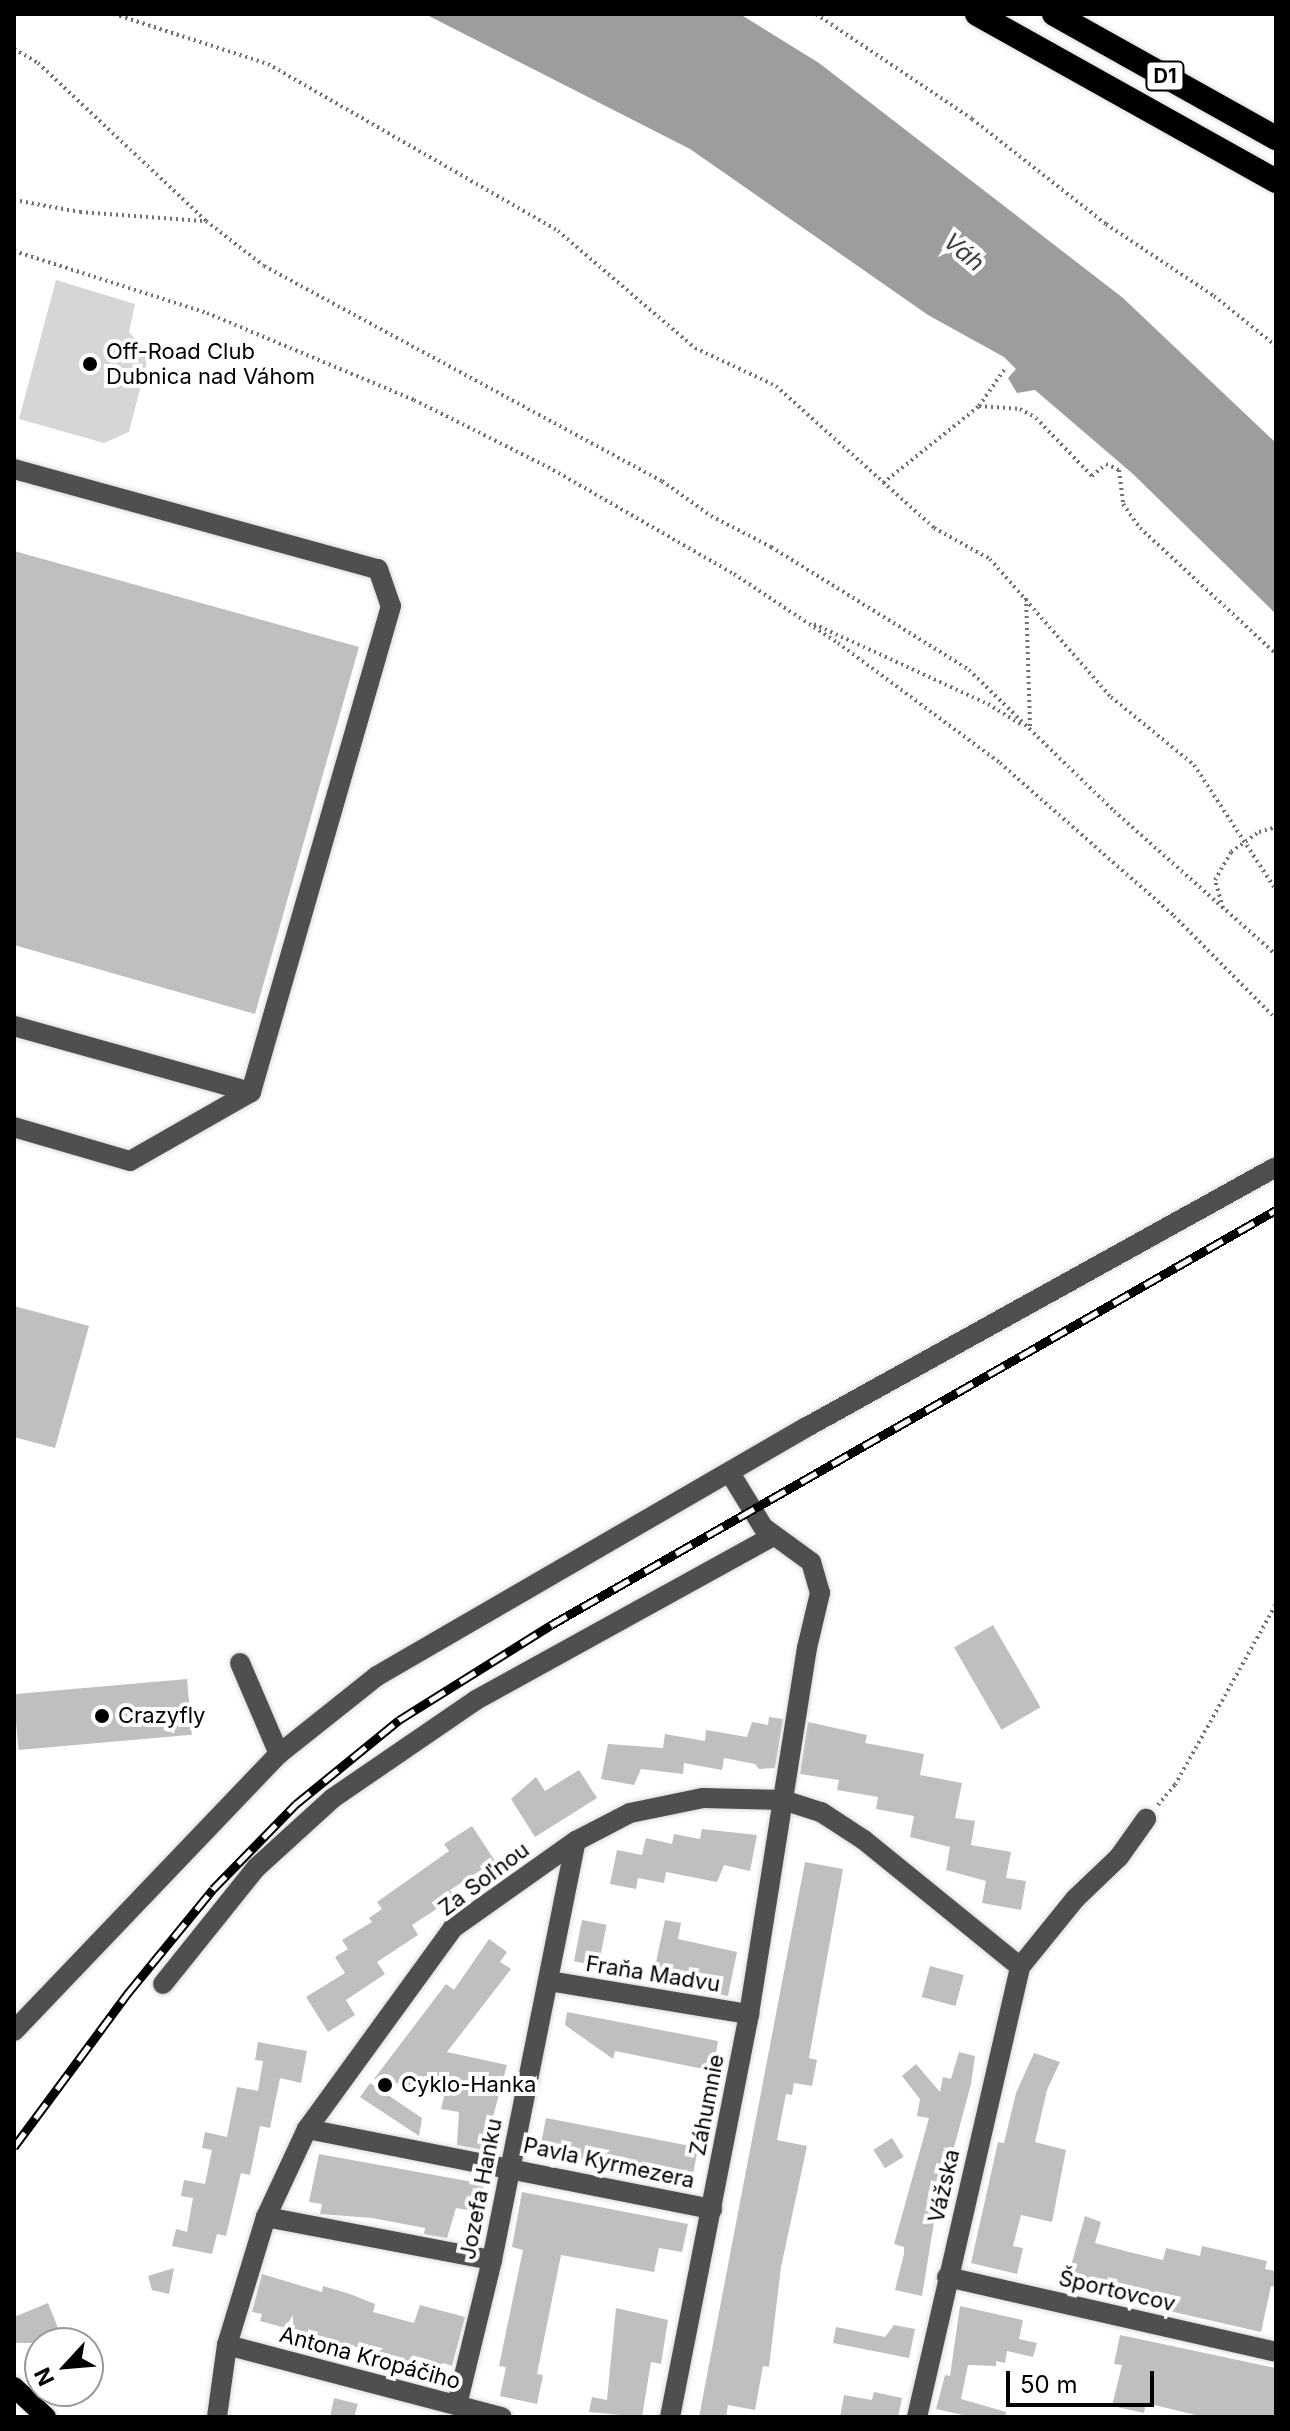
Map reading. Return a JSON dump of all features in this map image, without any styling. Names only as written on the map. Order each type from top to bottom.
[{"type":"highway","name":"D1","points":[[977,14],[1276,181]]},
{"type":"highway","name":"D1","points":[[1054,14],[1276,138]]},
{"type":"main road","points":[[14,2387],[46,2417]]},
{"type":"street","points":[[14,469],[378,569],[391,606],[251,1092],[130,1161],[14,1127]]},
{"type":"street","points":[[14,1026],[251,1092]]},
{"type":"street","points":[[14,2031],[279,1754],[377,1676],[730,1473],[1276,1167]]},
{"type":"street","name":"Záhumnie","points":[[670,2417],[749,2014],[820,1593],[811,1562],[773,1536],[756,1518],[730,1473]]},
{"type":"street","points":[[163,1984],[256,1868],[358,1780],[476,1700],[773,1536]]},
{"type":"street","points":[[240,1663],[279,1754]]},
{"type":"street","name":"Za Soľnou","points":[[217,2417],[227,2345],[266,2217],[307,2129],[453,1928],[576,1841],[630,1813],[703,1798],[783,1800],[821,1812],[864,1840],[1020,1967]]},
{"type":"street","points":[[1020,1967],[1075,1899],[1119,1857],[1146,1819]]},
{"type":"street","name":"Jozefa Hanku","points":[[457,2405],[492,2260],[576,1841]]},
{"type":"street","name":"Vážska","points":[[917,2417],[1020,1967]]},
{"type":"street","name":"Fraňa Madvu","points":[[549,1981],[749,2014]]},
{"type":"street","name":"Pavla Kyrmezera","points":[[307,2129],[712,2209]]},
{"type":"street","points":[[266,2217],[492,2260]]},
{"type":"street","name":"Športovcov","points":[[947,2277],[1276,2352]]},
{"type":"street","name":"Antona Kropáčiho","points":[[227,2345],[502,2417]]},
{"type":"path","points":[[114,14],[268,64],[558,231],[695,348],[776,386],[830,430],[934,528],[990,559],[1111,697],[1194,765],[1214,789],[1242,843],[1276,890]]},
{"type":"path","points":[[816,14],[972,119],[1106,224],[1214,296],[1276,346]]},
{"type":"path","points":[[14,49],[38,63],[206,221],[264,266],[582,436],[969,670],[1030,731],[1276,955]]},
{"type":"path","points":[[14,200],[80,212],[206,221]]},
{"type":"path","points":[[14,251],[207,313],[414,400],[618,505],[803,619],[951,725],[1047,802],[1202,942],[1276,1019]]},
{"type":"path","points":[[883,483],[979,406],[1004,370]]},
{"type":"path","points":[[979,406],[1020,409],[1036,418],[1092,476],[1106,464],[1119,470],[1123,504],[1140,528],[1276,654]]},
{"type":"path","points":[[1026,598],[1030,731]]},
{"type":"path","points":[[803,619],[988,704],[1030,731]]},
{"type":"path","points":[[1223,909],[1215,880],[1231,852],[1242,843],[1276,827]]},
{"type":"path","points":[[1146,1819],[1175,1785],[1276,1604]]},
{"type":"shaded area","name":"Off-Road Club Dubnica nad Váhom","points":[[56,280],[135,304],[129,332],[149,354],[129,432],[104,443],[19,419]]},
{"type":"water","name":"Váh","points":[[425,14],[740,14],[819,63],[1123,298],[1276,443],[1276,614],[1133,474],[1035,390],[1017,393],[1008,378],[1016,369],[1004,357],[928,315],[690,149]]},
{"type":"building","points":[[14,551],[359,647],[255,1014],[14,945]]},
{"type":"building","points":[[14,1306],[89,1326],[55,1448],[14,1437]]},
{"type":"building","points":[[993,1625],[1040,1707],[1002,1730],[954,1648]]},
{"type":"building","name":"Crazyfly","points":[[187,1679],[192,1735],[19,1750],[14,1694]]},
{"type":"building","points":[[769,1717],[783,1719],[775,1768],[759,1769],[755,1764],[724,1758],[722,1770],[684,1763],[683,1774],[641,1769],[634,1785],[601,1779],[608,1744],[663,1748],[665,1734],[705,1741],[706,1730],[747,1737],[752,1722],[768,1725]]},
{"type":"building","points":[[808,1722],[867,1735],[865,1743],[924,1754],[920,1775],[962,1783],[955,1818],[975,1821],[971,1845],[1011,1852],[1006,1878],[1026,1881],[1021,1910],[982,1903],[986,1881],[946,1870],[950,1847],[910,1837],[914,1816],[876,1809],[878,1797],[837,1790],[839,1780],[800,1774]]},
{"type":"building","points":[[579,1770],[597,1798],[535,1837],[511,1799],[536,1777],[545,1791]]},
{"type":"building","points":[[472,1826],[495,1861],[450,1890],[455,1897],[412,1925],[418,1935],[377,1962],[385,1974],[346,2000],[355,2015],[328,2032],[306,1997],[345,1973],[335,1957],[348,1949],[342,1940],[372,1922],[369,1918],[382,1909],[377,1902],[449,1851],[444,1844]]},
{"type":"building","points":[[702,1829],[757,1835],[750,1871],[724,1865],[717,1882],[666,1872],[664,1883],[638,1878],[636,1889],[610,1884],[617,1850],[642,1855],[646,1838],[672,1844],[674,1834],[700,1839]]},
{"type":"building","points":[[805,1862],[843,1869],[809,2058],[817,2060],[812,2086],[794,2083],[792,2095],[786,2094],[777,2140],[807,2146],[781,2267],[769,2367],[763,2366],[755,2410],[728,2405],[726,2417],[699,2417]]},
{"type":"building","points":[[582,1920],[607,1925],[599,1966],[574,1961]]},
{"type":"building","points":[[665,1920],[681,1923],[678,1939],[737,1952],[728,1996],[652,1981]]},
{"type":"building","points":[[489,1939],[507,1952],[500,1962],[511,1969],[447,2052],[507,2065],[484,2150],[457,2145],[459,2112],[441,2109],[445,2092],[374,2079],[446,1984],[454,1990]]},
{"type":"building","points":[[930,1966],[964,1975],[956,2006],[922,1997]]},
{"type":"building","points":[[567,2012],[718,2041],[713,2071],[615,2051],[613,2059],[565,2025]]},
{"type":"building","points":[[258,2042],[307,2051],[301,2083],[280,2078],[270,2128],[260,2126],[250,2175],[241,2173],[226,2236],[217,2234],[212,2254],[172,2246],[176,2229],[187,2232],[193,2198],[181,2196],[184,2180],[205,2184],[212,2150],[202,2148],[205,2132],[227,2137],[237,2087],[258,2091],[263,2061],[255,2060]]},
{"type":"building","points":[[959,2052],[975,2056],[971,2084],[934,2222],[922,2296],[895,2290],[904,2247],[894,2244],[929,2118],[917,2116],[920,2099],[902,2076],[916,2064],[940,2092],[943,2077],[951,2079]]},
{"type":"building","points":[[1034,2053],[1060,2062],[1047,2090],[1035,2142],[1066,2150],[1052,2222],[1021,2215],[1013,2246],[1023,2248],[1017,2274],[971,2263],[998,2142],[1004,2143],[1016,2093]]},
{"type":"building","points":[[370,2083],[422,2118],[419,2136],[360,2097]]},
{"type":"building","points":[[546,2118],[698,2148],[692,2180],[540,2150]]},
{"type":"building","points":[[892,2138],[904,2157],[885,2168],[873,2150]]},
{"type":"building","points":[[319,2154],[484,2184],[479,2212],[456,2208],[447,2238],[424,2234],[425,2228],[372,2218],[320,2214],[322,2204],[309,2202]]},
{"type":"building","points":[[522,2192],[688,2224],[682,2252],[659,2248],[654,2272],[561,2255],[537,2374],[543,2375],[537,2404],[500,2396],[506,2367],[499,2366],[523,2250],[512,2247]]},
{"type":"building","points":[[1085,2216],[1101,2222],[1095,2243],[1129,2252],[1163,2260],[1166,2248],[1200,2256],[1202,2246],[1267,2261],[1265,2269],[1276,2271],[1276,2287],[1271,2286],[1261,2332],[1065,2287]]},
{"type":"building","points":[[174,2268],[169,2294],[152,2290],[148,2276]]},
{"type":"building","points":[[262,2274],[322,2292],[323,2286],[350,2294],[375,2304],[373,2312],[414,2323],[420,2305],[465,2317],[452,2366],[443,2363],[441,2370],[260,2321],[262,2314],[252,2312]]},
{"type":"building","points":[[48,2303],[58,2327],[24,2327],[24,2343],[14,2343],[14,2317]]},
{"type":"building","points":[[960,2306],[1023,2320],[1019,2339],[1037,2343],[1033,2357],[1007,2351],[1005,2363],[996,2361],[996,2366],[968,2365],[961,2399],[1006,2412],[1005,2417],[972,2417],[936,2409],[945,2375],[950,2376]]},
{"type":"building","points":[[616,2308],[668,2320],[661,2364],[651,2362],[642,2417],[589,2412],[592,2397],[607,2400]]},
{"type":"building","points":[[894,2325],[915,2329],[909,2358],[833,2343],[836,2327],[885,2337]]},
{"type":"building","points":[[1120,2335],[1276,2368],[1276,2417],[1204,2417],[1146,2403],[1144,2413],[1112,2406],[1122,2365],[1114,2364]]},
{"type":"building","points":[[874,2392],[902,2398],[898,2417],[840,2417],[844,2395],[872,2400]]},
{"type":"building","points":[[334,2398],[358,2404],[354,2417],[330,2417]]},
{"type":"railway","points":[[14,2147],[128,1993],[213,1889],[296,1804],[399,1720],[551,1625],[1276,1210]]},
{"type":"place","name":"Off-Road Club Dubnica nad Váhom","points":[[90,364]]},
{"type":"place","name":"Crazyfly","points":[[102,1716]]},
{"type":"place","name":"Cyklo-Hanka","points":[[385,2085]]}]
